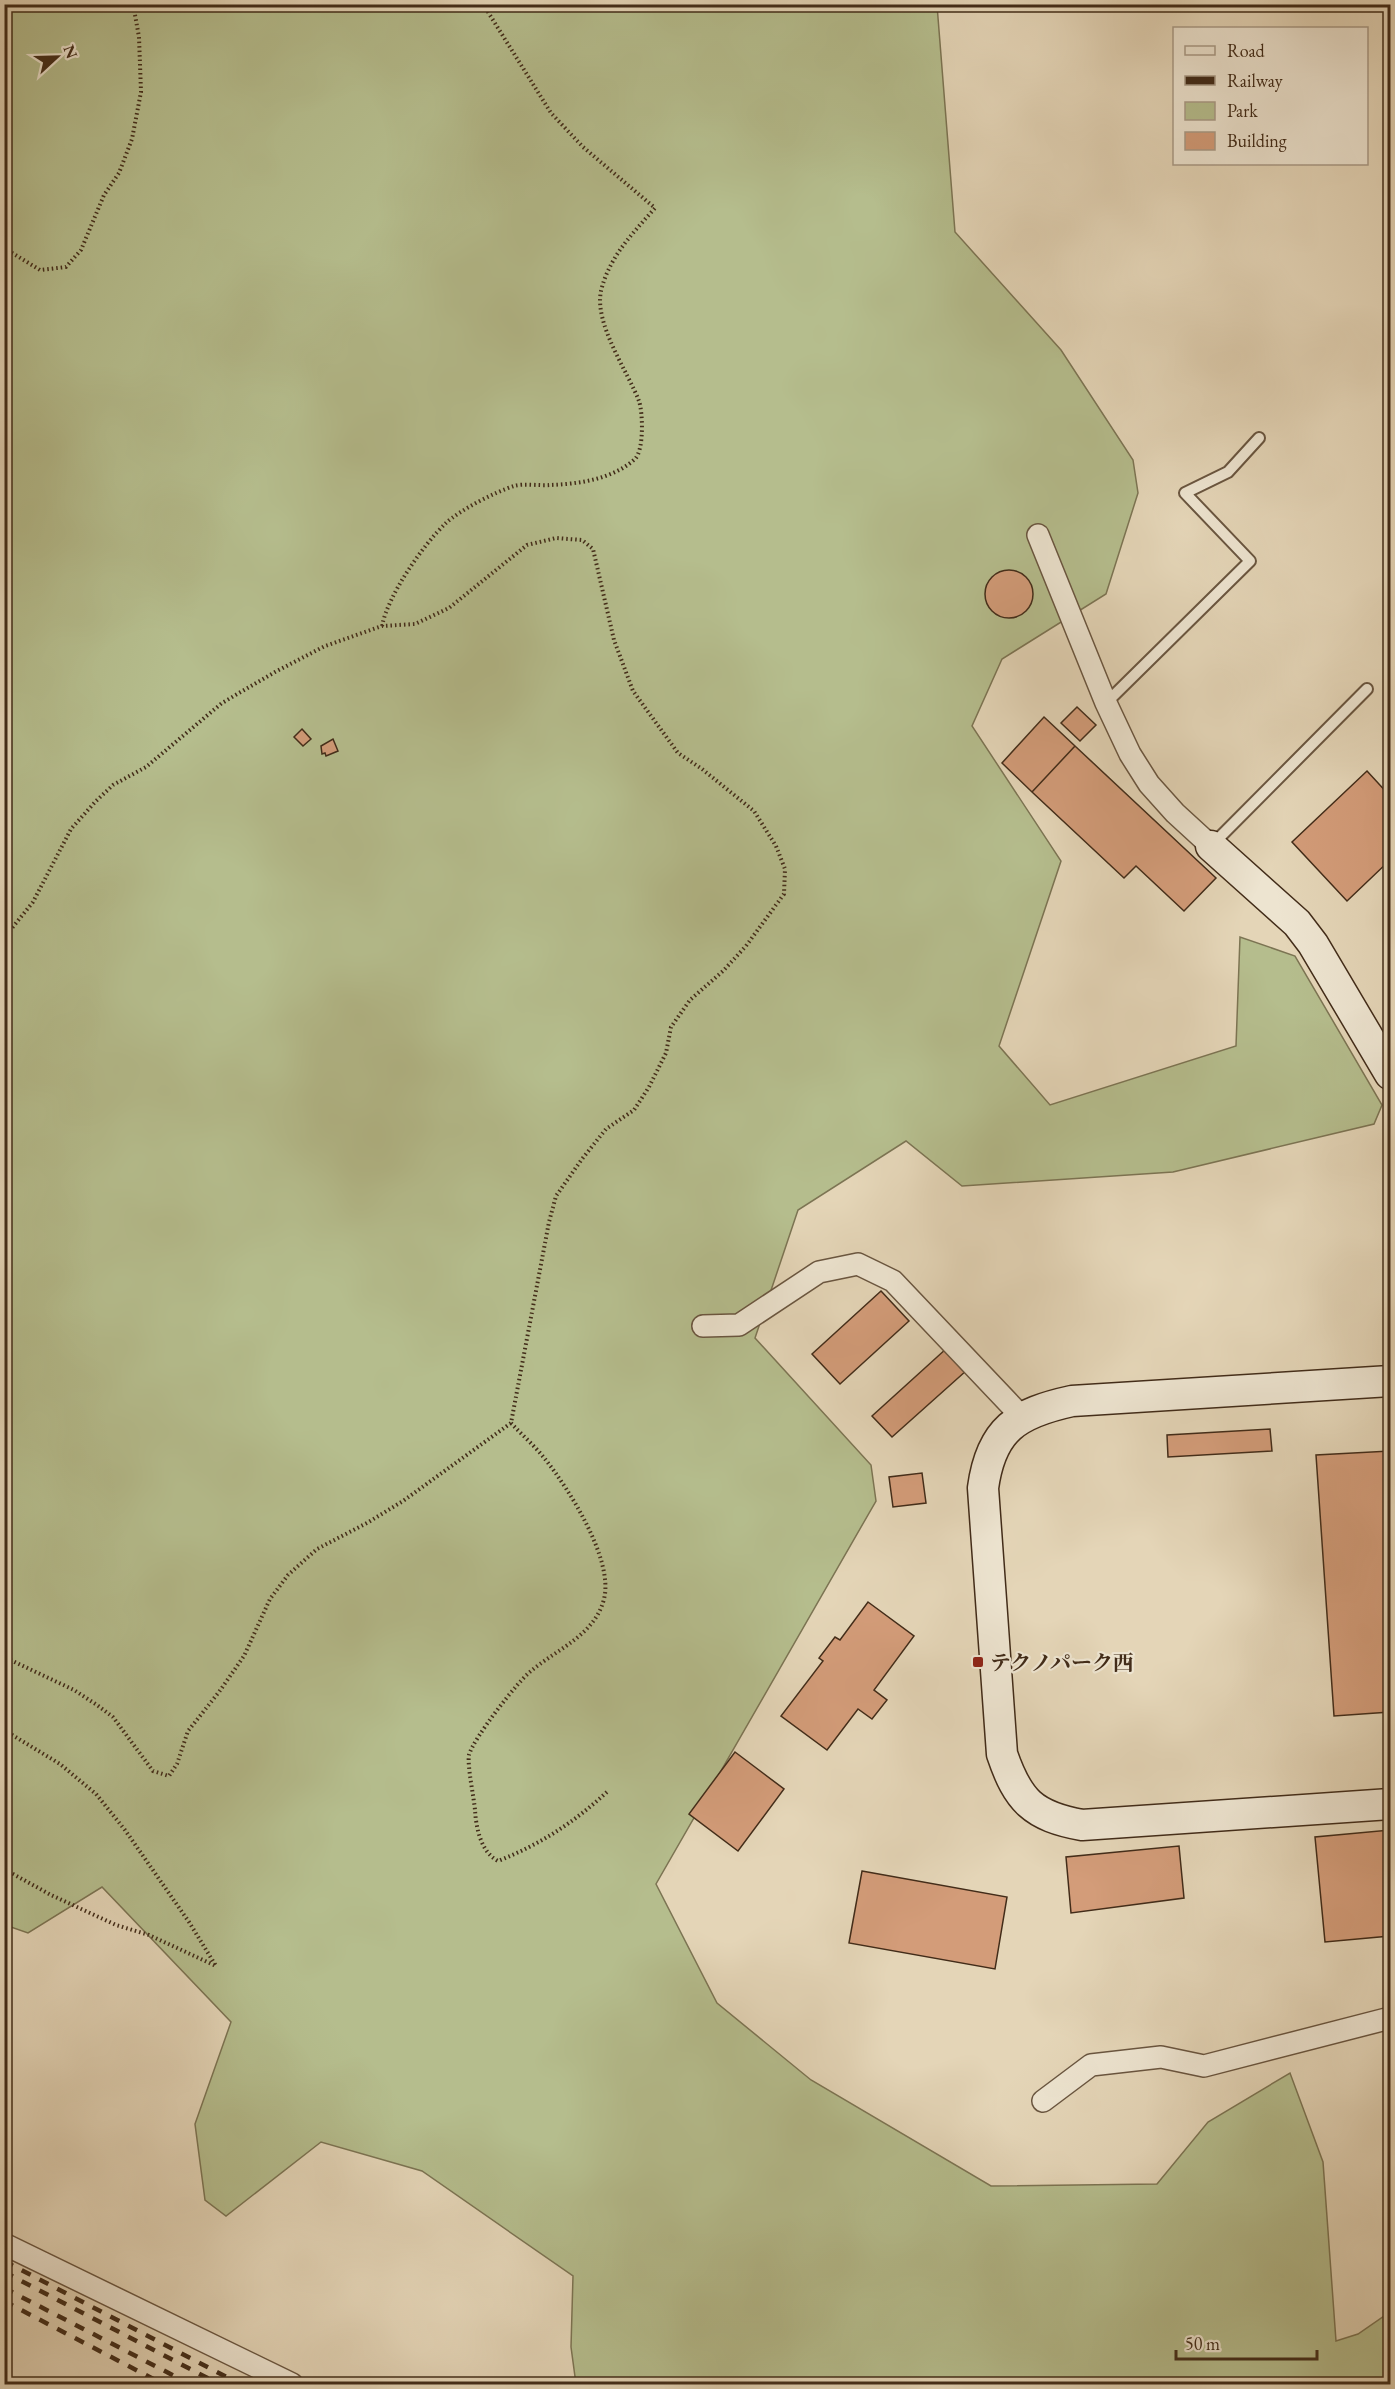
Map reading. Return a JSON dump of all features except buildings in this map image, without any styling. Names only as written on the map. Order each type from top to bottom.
[{"type":"street","points":[[1038,535],[1106,703],[1130,754],[1149,784],[1174,813],[1296,923],[1313,944],[1390,1074]]},
{"type":"street","points":[[704,1326],[739,1325],[819,1272],[858,1264],[893,1281],[1022,1417]]},
{"type":"street","points":[[1390,1381],[1072,1401],[1046,1407],[1022,1417],[1006,1430],[993,1448],[986,1465],[983,1488],[1002,1754],[1011,1781],[1030,1804],[1055,1820],[1083,1825],[1390,1804]]},
{"type":"street","points":[[1043,2101],[1091,2065],[1161,2057],[1204,2066],[1390,2018]]},
{"type":"street","points":[[4,2244],[292,2385]]},
{"type":"lane","points":[[1106,703],[1250,561],[1185,492],[1228,472],[1259,438]]},
{"type":"lane","points":[[1211,846],[1367,689]]},
{"type":"path","points":[[4,248],[40,270],[66,267],[81,250],[104,195],[119,173],[132,139],[141,92],[139,37],[133,4]]},
{"type":"path","points":[[381,626],[385,610],[418,556],[447,522],[481,501],[515,486],[575,484],[613,473],[637,457],[642,440],[639,403],[616,355],[602,313],[601,293],[607,274],[620,248],[655,208],[583,147],[552,113],[483,4]]},
{"type":"path","points":[[4,938],[33,902],[70,829],[113,785],[126,780],[146,767],[222,703],[325,646],[381,626],[415,624],[449,608],[527,544],[556,538],[582,540],[593,549],[614,640],[633,692],[678,753],[702,769],[754,811],[777,846],[785,869],[784,894],[779,902],[746,946],[723,971],[690,1000],[671,1027],[666,1053],[634,1110],[606,1129],[556,1196],[511,1422],[403,1501],[317,1549],[288,1575],[270,1599],[244,1656],[188,1731],[177,1764],[169,1776],[153,1771],[113,1717],[105,1711],[74,1690],[4,1657]]},
{"type":"path","points":[[511,1422],[546,1459],[571,1497],[595,1544],[606,1579],[604,1600],[593,1622],[569,1645],[530,1671],[488,1722],[469,1755],[476,1828],[489,1856],[498,1861],[528,1849],[582,1815],[609,1790]]},
{"type":"path","points":[[4,1730],[60,1764],[96,1794],[125,1830],[189,1922],[216,1966],[149,1935],[94,1915],[4,1869]]},
{"type":"green space","points":[[5,5],[937,5],[955,232],[1061,350],[1133,460],[1138,493],[1106,594],[1002,659],[972,726],[1061,861],[999,1046],[1050,1105],[1236,1046],[1240,937],[1295,956],[1382,1105],[1374,1124],[1173,1172],[962,1186],[906,1141],[798,1210],[755,1338],[871,1465],[876,1501],[656,1884],[717,2003],[811,2080],[991,2186],[1157,2184],[1208,2122],[1290,2073],[1323,2162],[1336,2341],[1358,2334],[1390,2312],[1390,2384],[576,2384],[571,2347],[573,2276],[422,2171],[321,2142],[226,2216],[205,2200],[195,2124],[231,2022],[102,1887],[28,1933],[5,1925]]},
{"type":"railway","points":[[4,2261],[240,2384]]},
{"type":"railway","points":[[4,2272],[219,2384]]},
{"type":"railway","points":[[4,2288],[190,2384]]},
{"type":"railway","points":[[4,2301],[163,2384]]},
{"type":"place","name":"テクノパーク西","points":[[978,1662]]}]
